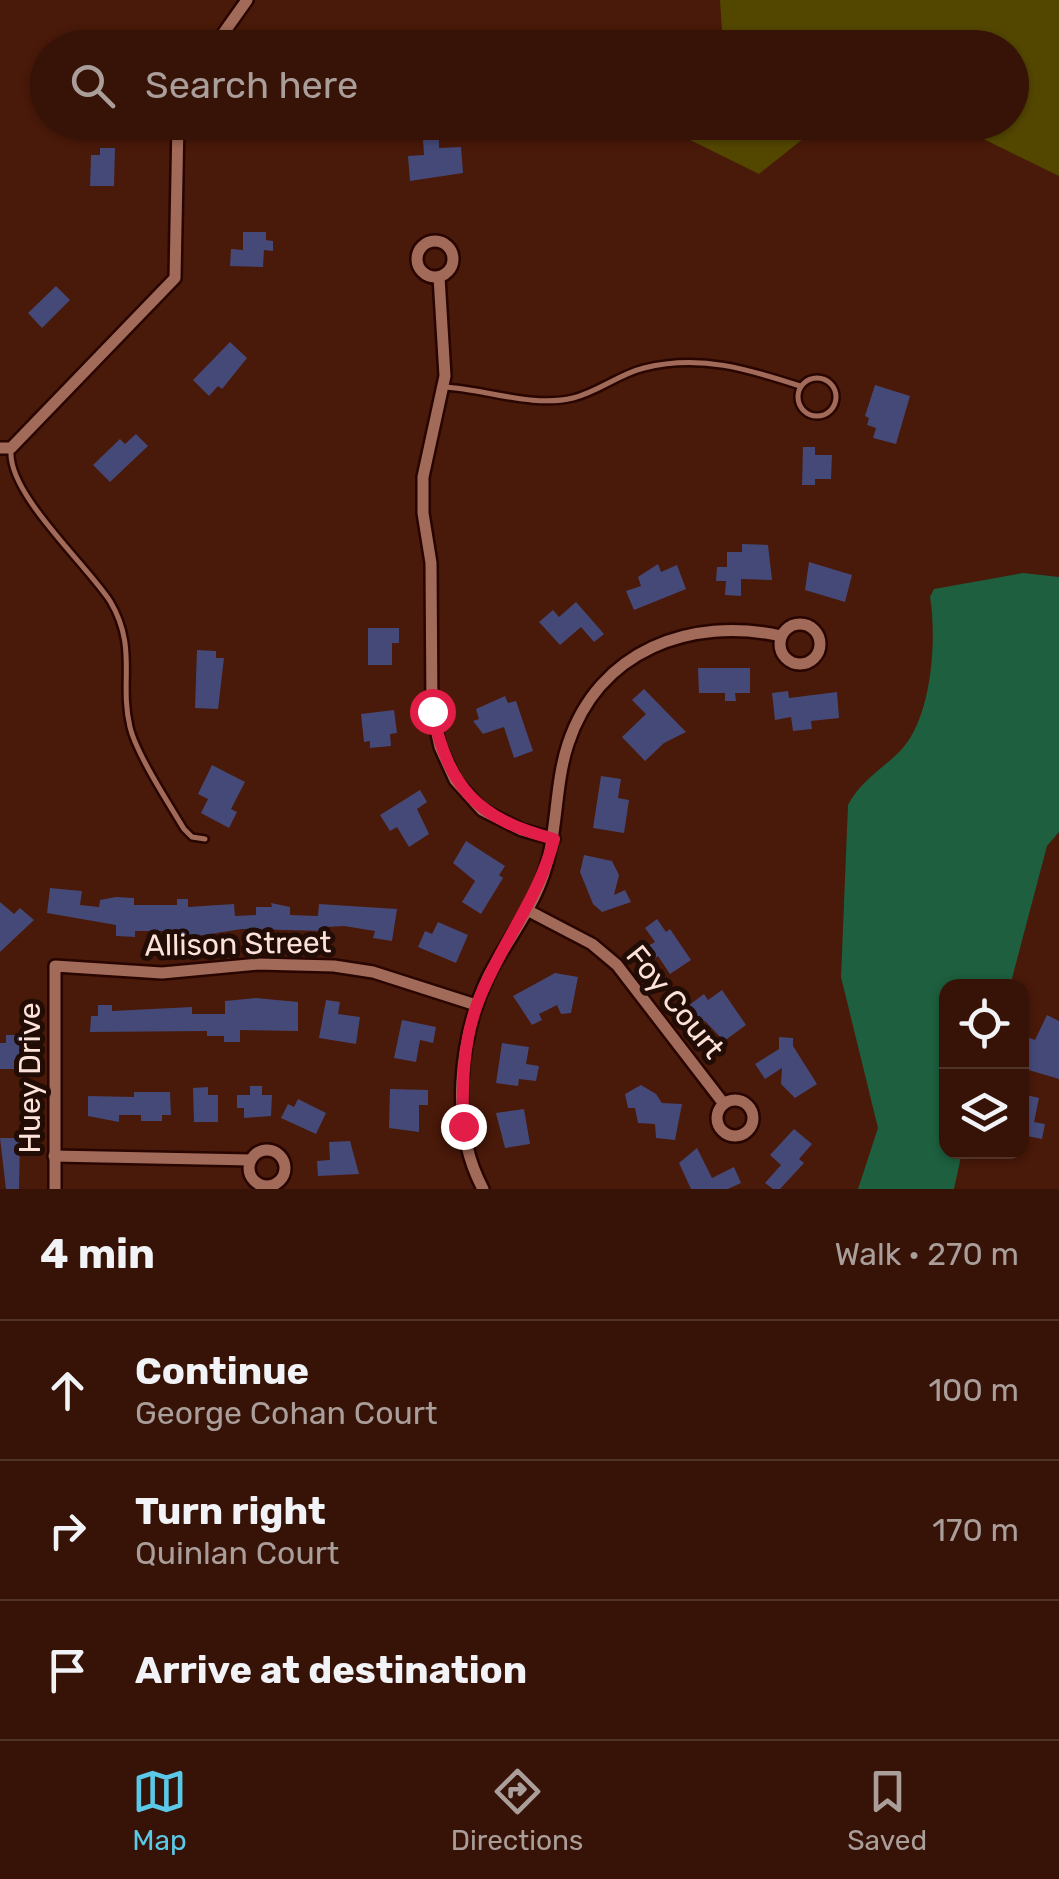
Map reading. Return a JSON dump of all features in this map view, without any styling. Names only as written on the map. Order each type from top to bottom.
[{"type":"street","points":[[226,30],[248,0]]},
{"type":"street","points":[[6,448],[175,278],[178,140]]},
{"type":"street","points":[[439,277],[445,319],[441,387],[423,478],[422,514],[431,564],[436,672],[432,711],[440,747],[455,780],[482,810],[522,830],[554,839]]},
{"type":"street","points":[[483,1189],[463,1126],[464,1060],[476,1005],[527,910],[554,839],[568,744],[604,680],[635,654],[686,633],[731,628],[781,636]]},
{"type":"street","name":"Foy Court","points":[[527,910],[592,944],[618,965],[724,1104]]},
{"type":"street","name":"Allison Street","points":[[55,966],[162,972],[258,964],[334,966],[373,972],[476,1005]]},
{"type":"street","name":"Huey Drive","points":[[55,966],[55,1189]]},
{"type":"street","points":[[54,1156],[251,1160]]},
{"type":"lane","points":[[441,387],[476,388],[544,401],[573,398],[642,368],[702,362],[735,364],[800,386]]},
{"type":"lane","points":[[810,379],[828,382],[836,392],[831,410],[820,416],[802,410],[797,399],[800,386],[810,379]]},
{"type":"lane","points":[[6,448],[10,465],[109,600],[128,642],[130,726],[184,829],[192,838],[205,838]]},
{"type":"shaded area","points":[[720,0],[1059,0],[1059,176],[986,140],[1029,140],[1029,30],[722,30]]},
{"type":"shaded area","points":[[690,140],[802,140],[759,174]]},
{"type":"shaded area","points":[[1023,573],[1059,577],[1059,832],[1047,846],[1012,979],[939,979],[939,1159],[960,1159],[954,1189],[858,1189],[878,1128],[841,977],[848,805],[866,782],[902,749],[920,717],[930,676],[930,597],[934,589]]},
{"type":"building","points":[[423,140],[439,140],[439,148],[461,147],[463,173],[410,181],[408,156],[424,155]]},
{"type":"building","points":[[100,148],[115,148],[114,186],[90,186],[91,155],[100,155]]},
{"type":"building","points":[[243,232],[266,232],[266,240],[273,241],[273,251],[264,250],[263,267],[230,266],[231,249],[243,250]]},
{"type":"building","points":[[56,286],[70,300],[42,328],[28,313]]},
{"type":"building","points":[[230,342],[247,358],[222,389],[218,386],[209,396],[193,380]]},
{"type":"building","points":[[875,385],[910,396],[896,444],[873,438],[876,428],[867,425],[869,418],[865,416]]},
{"type":"building","points":[[136,434],[148,446],[110,482],[93,465],[120,439],[125,444]]},
{"type":"building","points":[[803,447],[815,447],[815,455],[832,455],[831,479],[815,479],[815,485],[802,485]]},
{"type":"building","points":[[742,544],[768,545],[772,580],[741,579],[741,596],[725,595],[726,581],[716,581],[717,567],[727,567],[727,552],[742,552]]},
{"type":"building","points":[[809,562],[852,575],[845,602],[805,590]]},
{"type":"building","points":[[658,564],[661,572],[677,565],[686,589],[634,610],[626,591],[641,586],[638,577]]},
{"type":"building","points":[[576,602],[604,634],[594,642],[581,627],[560,645],[539,622],[553,610],[559,617]]},
{"type":"building","points":[[368,628],[399,628],[399,643],[392,643],[392,665],[368,665]]},
{"type":"building","points":[[197,650],[216,651],[216,658],[224,658],[218,709],[195,708]]},
{"type":"building","points":[[698,668],[750,668],[750,693],[735,693],[736,701],[725,701],[725,693],[699,693]]},
{"type":"building","points":[[644,689],[686,732],[664,743],[645,761],[622,737],[646,714],[632,700]]},
{"type":"building","points":[[788,691],[789,698],[837,692],[839,718],[811,721],[812,729],[793,731],[791,717],[775,720],[772,693]]},
{"type":"building","points":[[505,696],[508,703],[516,701],[533,751],[514,758],[504,727],[483,734],[473,721],[479,719],[476,709]]},
{"type":"building","points":[[394,710],[397,733],[390,734],[391,746],[370,748],[370,741],[364,742],[361,714]]},
{"type":"building","points":[[212,765],[245,782],[231,809],[237,812],[229,828],[201,813],[208,799],[198,794]]},
{"type":"building","points":[[601,776],[621,779],[618,798],[629,800],[624,833],[593,828]]},
{"type":"building","points":[[420,790],[427,802],[417,809],[429,834],[409,847],[397,827],[390,831],[380,815]]},
{"type":"building","points":[[466,841],[505,866],[499,875],[503,878],[481,914],[462,902],[475,881],[453,863]]},
{"type":"building","points":[[584,855],[612,861],[619,875],[614,895],[625,890],[631,902],[602,912],[593,904],[580,872]]},
{"type":"building","points":[[50,888],[82,891],[80,905],[99,907],[100,900],[116,897],[134,898],[134,905],[177,905],[177,899],[188,899],[188,907],[234,904],[235,916],[256,915],[256,907],[272,907],[271,903],[290,907],[290,915],[318,916],[319,904],[397,909],[392,941],[373,938],[375,931],[344,926],[326,927],[326,931],[242,929],[191,937],[170,937],[170,931],[135,931],[135,937],[116,936],[116,925],[47,913]]},
{"type":"building","points":[[0,902],[14,914],[20,908],[34,920],[0,952]]},
{"type":"building","points":[[657,919],[666,932],[670,929],[691,960],[670,974],[658,956],[653,960],[644,948],[655,942],[645,928]]},
{"type":"building","points":[[438,922],[468,935],[456,963],[418,947],[425,931],[432,934]]},
{"type":"building","points":[[555,973],[578,977],[571,1013],[561,1014],[557,1005],[539,1014],[542,1020],[532,1025],[513,996]]},
{"type":"building","points":[[722,990],[746,1025],[724,1041],[705,1021],[701,1024],[688,1006],[704,994],[708,1000]]},
{"type":"building","points":[[256,998],[298,1002],[298,1031],[240,1030],[240,1042],[224,1042],[224,1036],[207,1036],[207,1031],[90,1032],[91,1016],[98,1016],[98,1005],[112,1005],[112,1011],[192,1007],[192,1014],[225,1014],[225,1001]]},
{"type":"building","points":[[326,1000],[340,1002],[338,1014],[360,1017],[356,1044],[319,1038]]},
{"type":"building","points":[[1047,1015],[1059,1021],[1059,1079],[1029,1070],[1029,1038],[1035,1040]]},
{"type":"building","points":[[402,1020],[436,1027],[433,1043],[420,1040],[416,1062],[394,1058]]},
{"type":"building","points":[[6,1035],[20,1035],[20,1060],[14,1060],[14,1069],[0,1069],[0,1043],[6,1043]]},
{"type":"building","points":[[779,1037],[793,1038],[793,1046],[817,1084],[795,1098],[781,1084],[782,1068],[765,1079],[755,1064],[779,1049]]},
{"type":"building","points":[[502,1043],[529,1047],[526,1064],[539,1066],[536,1081],[519,1079],[518,1086],[496,1083]]},
{"type":"building","points":[[641,1085],[662,1103],[682,1104],[675,1140],[656,1138],[655,1124],[638,1123],[635,1108],[628,1108],[625,1094]]},
{"type":"building","points":[[250,1086],[262,1086],[262,1095],[272,1095],[271,1116],[244,1118],[244,1108],[237,1108],[237,1095],[250,1095]]},
{"type":"building","points":[[208,1087],[208,1095],[218,1095],[218,1122],[194,1122],[193,1088]]},
{"type":"building","points":[[390,1089],[428,1090],[428,1105],[419,1105],[419,1132],[389,1128]]},
{"type":"building","points":[[134,1092],[170,1092],[171,1115],[162,1115],[162,1121],[141,1121],[141,1115],[119,1115],[119,1122],[88,1116],[88,1096],[134,1097]]},
{"type":"building","points":[[1029,1096],[1039,1098],[1034,1122],[1045,1124],[1042,1139],[1029,1136]]},
{"type":"building","points":[[298,1099],[326,1113],[316,1134],[281,1118],[288,1104],[294,1107]]},
{"type":"building","points":[[524,1109],[530,1144],[505,1148],[496,1113]]},
{"type":"building","points":[[794,1129],[812,1144],[799,1159],[804,1163],[780,1189],[773,1189],[765,1183],[781,1165],[770,1155]]},
{"type":"building","points":[[0,1138],[20,1138],[19,1189],[6,1189]]},
{"type":"building","points":[[350,1141],[359,1174],[318,1176],[317,1161],[330,1160],[329,1142]]},
{"type":"building","points":[[697,1148],[712,1178],[734,1167],[741,1183],[728,1189],[691,1189],[679,1163]]},
{"type":"route","points":[[432,711],[440,747],[455,780],[482,810],[522,830],[554,839],[538,889],[476,1005],[464,1060],[463,1126]]}]
